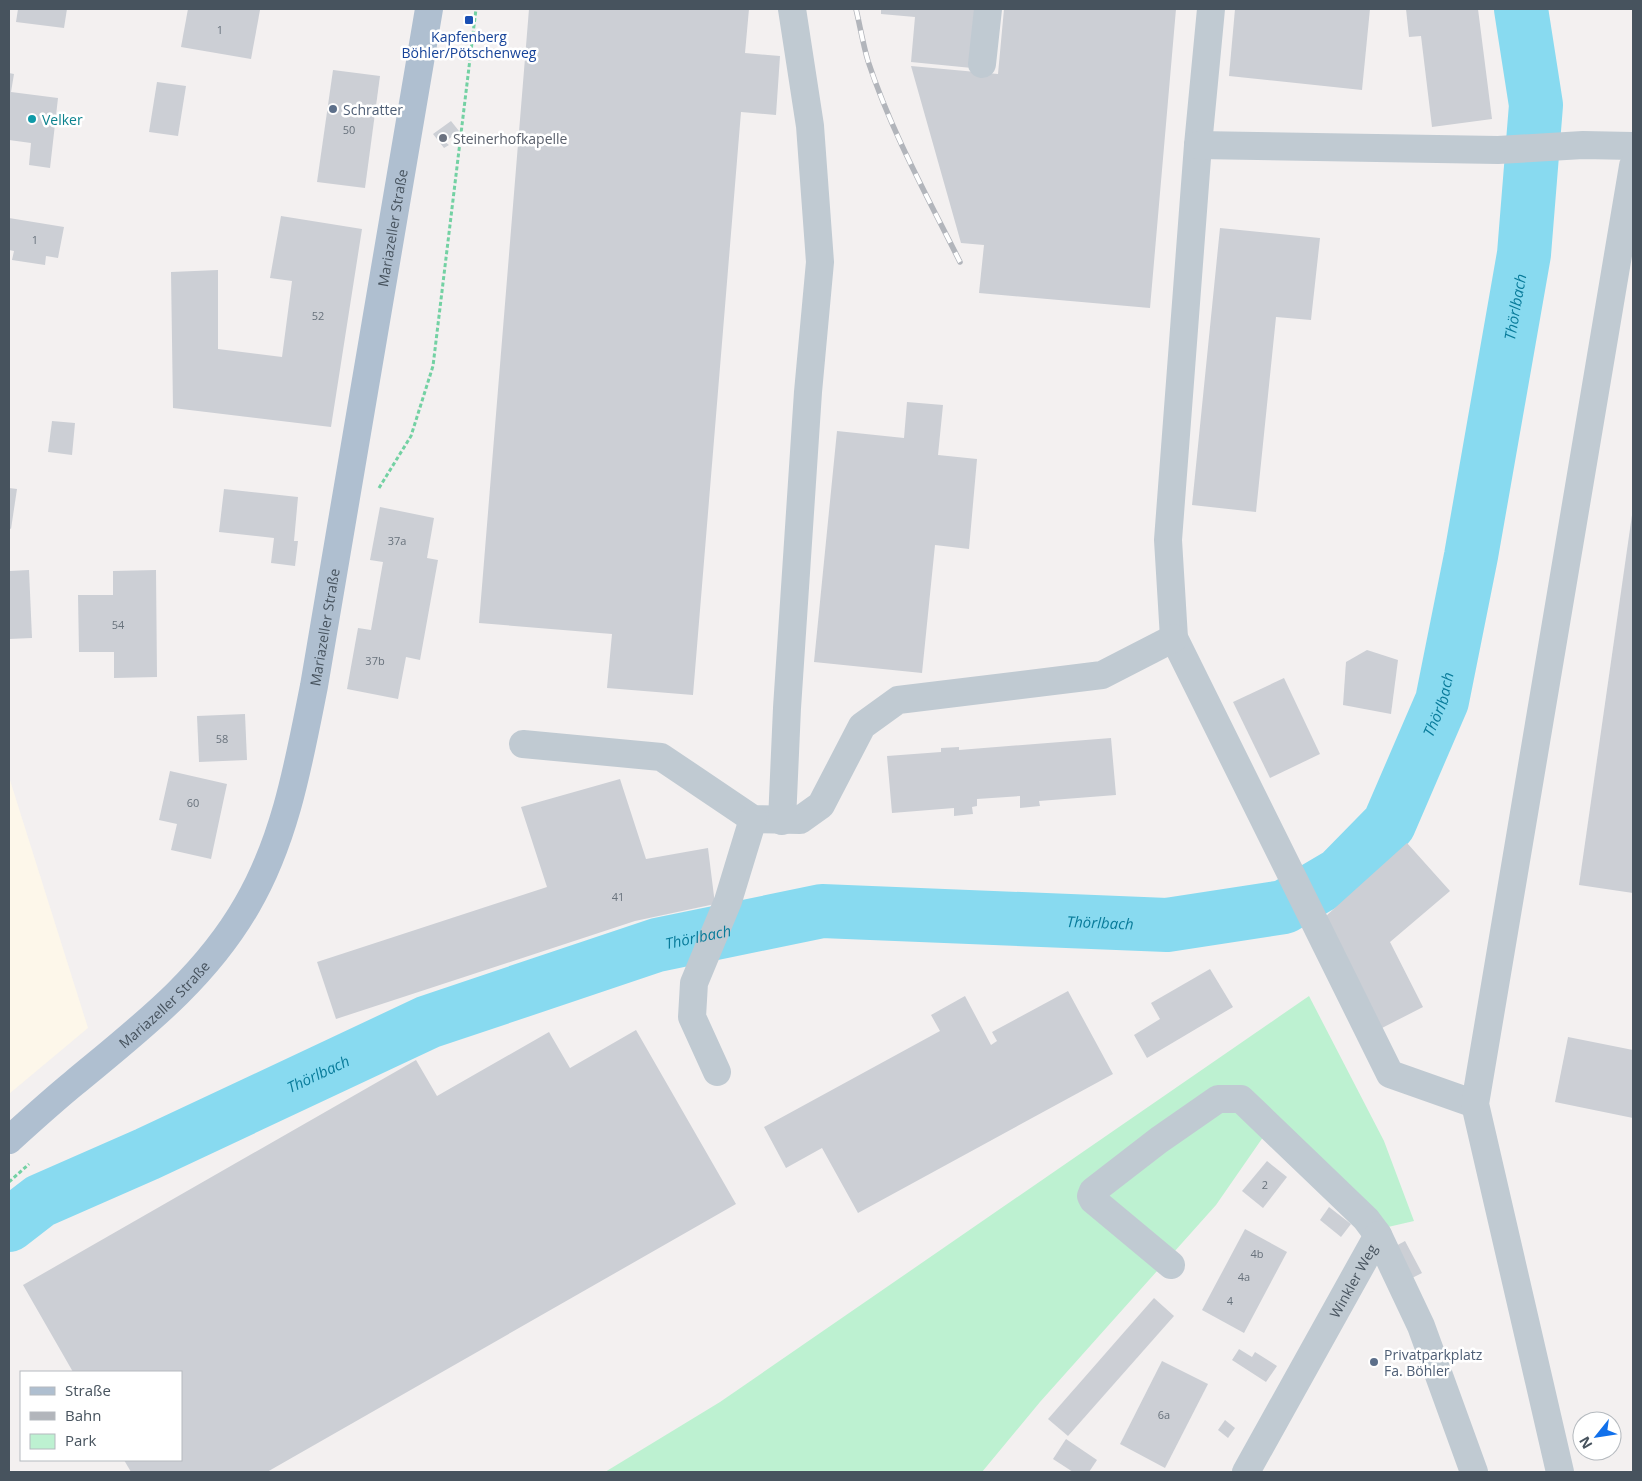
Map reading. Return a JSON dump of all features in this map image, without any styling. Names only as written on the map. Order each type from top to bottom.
[{"type":"main road","name":"Mariazeller Straße","points":[[9,1140],[161,1011],[198,971],[229,933],[248,904],[284,820],[298,768],[314,686],[426,10]]},
{"type":"street","points":[[782,821],[787,708],[807,402],[820,262],[810,126],[792,9]]},
{"type":"street","points":[[982,64],[988,9]]},
{"type":"street","points":[[1212,9],[1198,145],[1168,540],[1174,638],[1390,1074],[1475,1104]]},
{"type":"street","points":[[1198,145],[1498,150],[1582,146],[1633,146]]},
{"type":"street","points":[[1560,1472],[1475,1104],[1633,166]]},
{"type":"street","points":[[523,744],[661,758],[753,819],[800,820],[821,805],[862,726],[898,700],[1102,675],[1174,638]]},
{"type":"street","points":[[717,1072],[692,1017],[694,984],[728,901],[753,819]]},
{"type":"street","points":[[1170,1265],[1093,1200],[1091,1196],[1093,1191],[1159,1140],[1218,1099],[1225,1097],[1241,1099],[1366,1219],[1378,1235]]},
{"type":"street","name":"Winkler Weg","points":[[1246,1472],[1378,1235]]},
{"type":"street","name":"Winkler Weg","points":[[1378,1235],[1421,1326],[1474,1472]]},
{"type":"shaded area","points":[[9,777],[88,1028],[9,1094]]},
{"type":"green space","points":[[1309,996],[1384,1141],[1414,1221],[1388,1227],[1268,1130],[1216,1205],[1040,1402],[982,1472],[605,1472],[720,1402]]},
{"type":"building","points":[[18,9],[67,9],[64,28],[16,22]]},
{"type":"building","points":[[188,9],[260,10],[251,59],[181,47]]},
{"type":"building","points":[[529,9],[749,9],[745,53],[780,56],[776,115],[741,112],[693,695],[607,688],[612,634],[479,623]]},
{"type":"building","points":[[881,9],[978,9],[972,68],[911,62],[915,17],[881,14]]},
{"type":"building","points":[[1004,9],[1176,9],[1150,308],[979,293],[984,245],[961,243],[911,66],[998,74]]},
{"type":"building","points":[[1235,9],[1370,9],[1362,90],[1229,76]]},
{"type":"building","points":[[1406,9],[1478,9],[1492,119],[1432,127],[1421,36],[1409,37]]},
{"type":"building","points":[[333,70],[380,76],[365,188],[317,182]]},
{"type":"building","name":"Velker","points":[[9,73],[14,74],[11,92],[58,98],[50,168],[29,165],[31,143],[9,140]]},
{"type":"building","points":[[157,82],[186,86],[178,136],[149,132]]},
{"type":"building","name":"Steinerhofkapelle","points":[[451,121],[459,131],[445,142],[449,145],[444,148],[433,134]]},
{"type":"building","points":[[281,216],[362,229],[331,427],[173,408],[171,272],[218,270],[218,349],[282,357],[292,281],[270,278]]},
{"type":"building","points":[[9,218],[64,227],[58,258],[46,256],[45,265],[12,260],[14,251],[9,250]]},
{"type":"building","points":[[1220,228],[1320,238],[1311,320],[1276,317],[1256,512],[1192,505]]},
{"type":"building","points":[[907,402],[943,405],[938,455],[977,459],[969,549],[935,545],[922,673],[814,662],[837,431],[904,438]]},
{"type":"building","points":[[52,421],[75,423],[72,455],[48,452]]},
{"type":"building","points":[[9,488],[17,489],[11,529],[9,528]]},
{"type":"building","points":[[224,489],[298,497],[294,541],[298,541],[295,566],[271,563],[274,538],[219,532]]},
{"type":"building","points":[[380,507],[434,518],[427,558],[438,560],[420,660],[406,657],[398,699],[347,689],[358,628],[371,630],[383,562],[370,560]]},
{"type":"building","points":[[1633,515],[1633,893],[1579,885]]},
{"type":"building","points":[[29,570],[32,638],[9,639],[9,571]]},
{"type":"building","points":[[156,570],[157,677],[114,678],[114,652],[79,652],[78,595],[113,595],[113,571]]},
{"type":"building","points":[[1367,650],[1398,660],[1391,714],[1343,705],[1346,662]]},
{"type":"building","points":[[1284,678],[1320,754],[1270,778],[1233,702]]},
{"type":"building","points":[[245,714],[247,760],[199,762],[197,716]]},
{"type":"building","points":[[1111,738],[1116,795],[1039,801],[1040,806],[1020,808],[1020,796],[977,799],[977,806],[972,807],[973,814],[954,816],[954,808],[892,813],[887,756],[941,752],[941,748],[959,747],[959,750]]},
{"type":"building","points":[[170,771],[227,784],[211,859],[171,850],[177,824],[159,820]]},
{"type":"building","points":[[620,779],[646,859],[708,848],[715,904],[635,921],[336,1019],[317,962],[547,887],[521,807]]},
{"type":"building","points":[[1407,843],[1450,891],[1390,942],[1423,1007],[1382,1028],[1326,916]]},
{"type":"building","points":[[1210,969],[1233,1007],[1147,1058],[1134,1035],[1160,1019],[1151,1003]]},
{"type":"building","points":[[1068,991],[1113,1074],[858,1213],[822,1148],[786,1168],[764,1127],[940,1031],[931,1015],[965,996],[991,1045],[997,1041],[992,1032]]},
{"type":"building","points":[[636,1030],[736,1204],[267,1472],[131,1472],[125,1461],[182,1461],[182,1371],[72,1371],[23,1285],[416,1060],[437,1096],[549,1032],[570,1068]]},
{"type":"building","points":[[1568,1037],[1633,1050],[1633,1118],[1555,1102]]},
{"type":"building","points":[[1267,1161],[1287,1177],[1263,1208],[1242,1191]]},
{"type":"building","points":[[1329,1207],[1351,1224],[1341,1237],[1320,1220]]},
{"type":"building","points":[[1245,1229],[1287,1252],[1244,1333],[1202,1310]]},
{"type":"building","points":[[1405,1241],[1422,1273],[1410,1279],[1394,1247]]},
{"type":"building","points":[[1154,1298],[1174,1316],[1068,1436],[1048,1419]]},
{"type":"building","points":[[1239,1349],[1252,1357],[1255,1352],[1277,1366],[1266,1382],[1232,1360]]},
{"type":"building","points":[[1162,1361],[1208,1384],[1165,1468],[1120,1444]]},
{"type":"building","points":[[1225,1420],[1235,1428],[1228,1438],[1218,1430]]},
{"type":"building","points":[[1066,1439],[1097,1460],[1089,1472],[1073,1472],[1053,1459]]},
{"type":"waterway","name":"Thörlbach","points":[[9,1225],[40,1201],[147,1154],[428,1022],[657,945],[822,911],[1167,925],[1284,907],[1340,874],[1389,824],[1442,701],[1471,556],[1524,254],[1536,105],[1521,9]]},
{"type":"railway","points":[[856,9],[868,61],[887,113],[960,262]]},
{"type":"place","name":"Kapfenberg Böhler/Pötschenweg","points":[[469,20]]},
{"type":"place","name":"Schratter","points":[[333,109]]},
{"type":"place","name":"Velker","points":[[32,119]]},
{"type":"place","name":"Steinerhofkapelle","points":[[443,138]]},
{"type":"place","name":"Privatparkplatz Fa. Böhler","points":[[1374,1362]]}]
